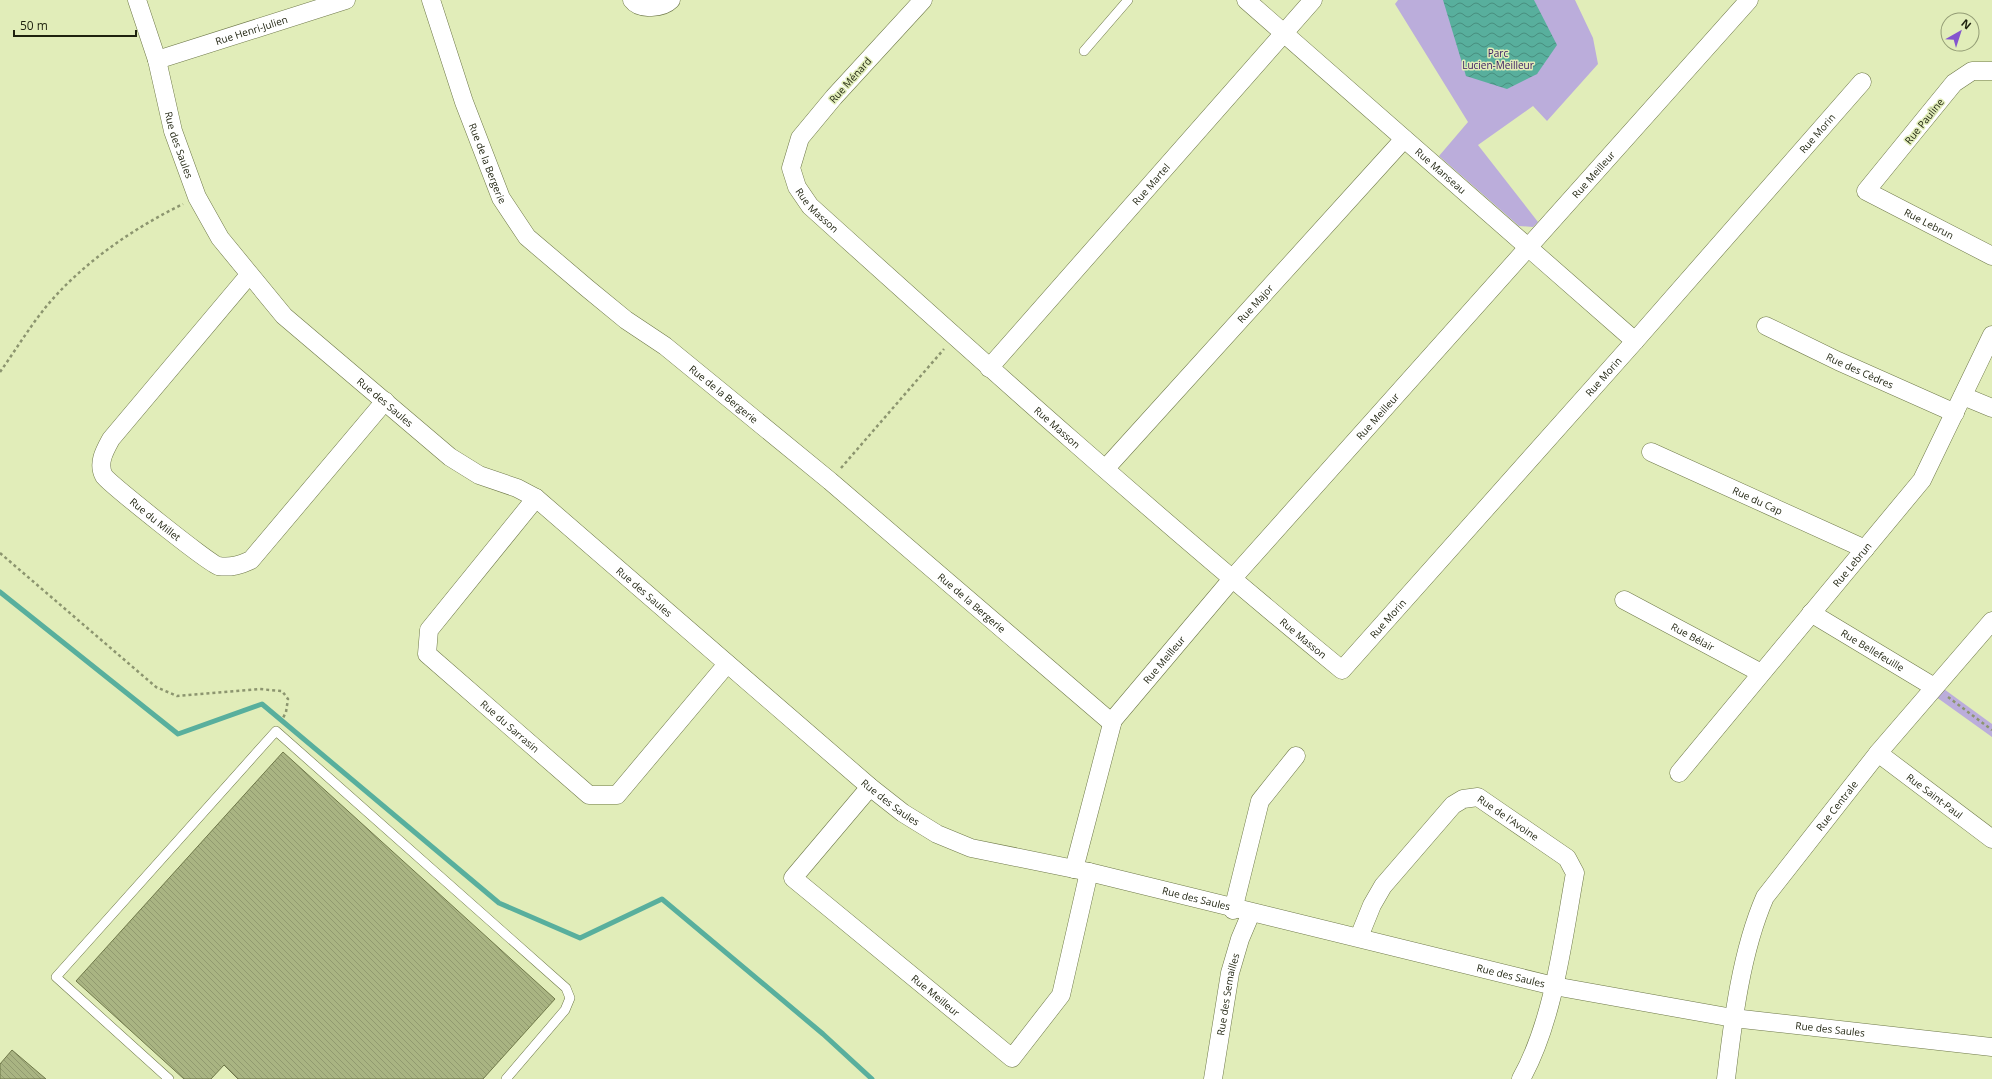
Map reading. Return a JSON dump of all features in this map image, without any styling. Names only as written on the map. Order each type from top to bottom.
[{"type":"street","name":"Rue des Saules","points":[[137,0],[157,60],[173,131],[197,197],[220,238],[284,316],[450,457],[479,475],[517,488],[536,498],[870,787],[903,813],[937,834],[971,848],[1081,871],[1233,909],[1359,937],[1554,986],[1733,1018],[1992,1047]]},
{"type":"street","name":"Rue Henri-Julien","points":[[157,60],[346,0]]},
{"type":"street","name":"Rue de la Bergerie","points":[[431,0],[464,102],[501,198],[527,237],[626,320],[665,346],[830,481],[1112,723]]},
{"type":"street","points":[[632,0],[634,3],[648,7],[666,5],[671,0]]},
{"type":"street","name":"Rue Ménard","points":[[791,168],[800,138],[834,97],[923,0]]},
{"type":"street","name":"Rue Manseau","points":[[1246,0],[1635,341]]},
{"type":"street","name":"Rue Martel","points":[[989,368],[1314,0]]},
{"type":"street","name":"Rue Meilleur","points":[[870,787],[793,878],[1012,1058],[1061,995],[1081,871],[1113,720],[1232,579],[1749,0]]},
{"type":"street","name":"Rue Pauline","points":[[1866,191],[1954,83],[1972,71],[1992,71]]},
{"type":"street","name":"Rue Morin","points":[[1342,670],[1635,341],[1862,82]]},
{"type":"street","name":"Rue Major","points":[[1106,468],[1404,139]]},
{"type":"street","name":"Rue Masson","points":[[791,168],[797,187],[810,206],[989,368],[1106,468],[1232,579],[1342,670]]},
{"type":"street","name":"Rue Lebrun","points":[[1866,191],[1992,256]]},
{"type":"street","name":"Rue du Millet","points":[[249,275],[111,439],[101,458],[104,476],[155,519],[217,566],[234,567],[251,560],[385,401]]},
{"type":"street","name":"Rue des Cèdres","points":[[1766,326],[1838,361],[1955,413]]},
{"type":"street","name":"Rue Lebrun","points":[[1679,773],[1922,480],[1992,335]]},
{"type":"street","points":[[1963,396],[1992,408]]},
{"type":"street","name":"Rue du Cap","points":[[1651,452],[1864,549]]},
{"type":"street","name":"Rue du Sarrasin","points":[[536,498],[429,630],[427,654],[589,795],[617,795],[727,664]]},
{"type":"street","name":"Rue Bélair","points":[[1624,600],[1761,673]]},
{"type":"street","name":"Rue Bellefeuille","points":[[1811,613],[1934,687]]},
{"type":"street","name":"Rue Centrale","points":[[1726,1079],[1733,1018],[1756,920],[1766,897],[1878,753],[1992,621]]},
{"type":"street","name":"Rue Saint-Paul","points":[[1878,753],[1992,839]]},
{"type":"street","points":[[1233,909],[1260,801],[1296,756]]},
{"type":"street","name":"Rue de l'Avoine","points":[[1359,937],[1372,905],[1383,886],[1453,805],[1463,798],[1478,797],[1567,858],[1575,873],[1554,986]]},
{"type":"street","name":"Rue des Semailles","points":[[1213,1079],[1230,974],[1240,938],[1251,913]]},
{"type":"street","points":[[1521,1079],[1533,1058],[1554,986]]},
{"type":"lane","points":[[1084,51],[1128,0]]},
{"type":"lane","points":[[169,1079],[56,977],[276,731],[566,988],[570,998],[565,1010],[506,1079]]},
{"type":"path","points":[[0,372],[45,308],[70,281],[131,232],[197,197]]},
{"type":"path","points":[[830,481],[954,336]]},
{"type":"path","points":[[0,553],[156,686],[177,696],[259,689],[282,691],[288,699],[286,712],[276,731]]},
{"type":"path","points":[[1934,687],[1992,730]]},
{"type":"green space","name":"Parc Lucien-Meilleur","points":[[1398,0],[1575,0],[1593,38],[1598,64],[1547,121],[1533,106],[1478,145],[1538,222],[1533,227],[1519,226],[1439,156],[1468,122],[1395,4]]},
{"type":"green space","points":[[1937,684],[1992,724],[1992,737],[1932,694]]},
{"type":"water","points":[[1443,0],[1534,0],[1557,45],[1537,74],[1507,89],[1466,76]]},
{"type":"building","points":[[283,752],[555,999],[483,1079],[238,1079],[224,1065],[211,1079],[184,1079],[76,981]]},
{"type":"building","points":[[12,1050],[46,1079],[0,1079],[0,1064]]},
{"type":"waterway","points":[[0,592],[178,734],[262,704],[499,903],[580,938],[662,899],[823,1034],[872,1079]]}]
